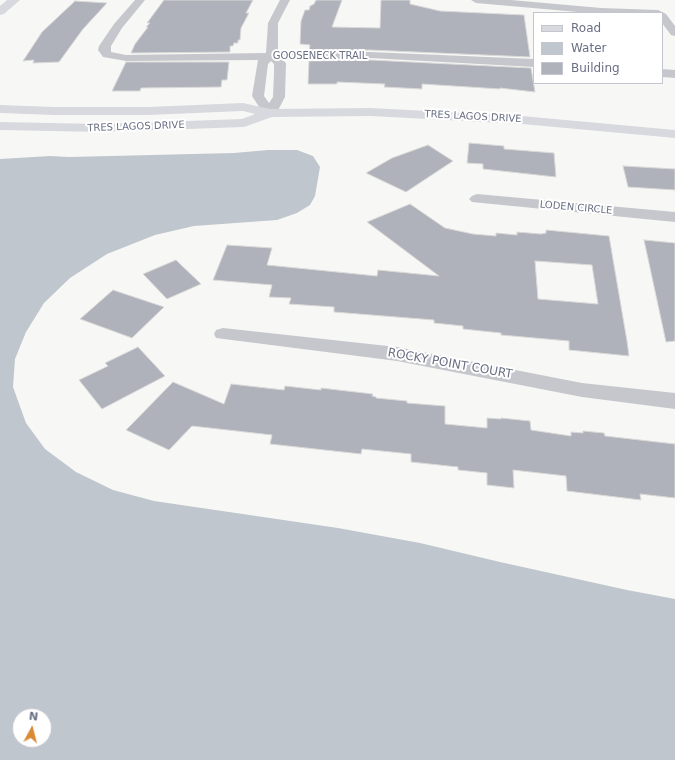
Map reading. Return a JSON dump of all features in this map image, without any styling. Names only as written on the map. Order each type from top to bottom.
[{"type":"street","points":[[0,12],[14,0]]},
{"type":"street","name":"GOOSENECK TRAIL","points":[[140,0],[118,26],[105,46],[104,50],[107,55],[126,58],[378,56],[533,63]]},
{"type":"street","points":[[272,56],[273,23],[285,0]]},
{"type":"street","points":[[476,0],[601,11],[657,10]]},
{"type":"street","points":[[663,17],[675,33]]},
{"type":"street","points":[[272,56],[280,63],[279,97],[270,113],[258,96],[262,62],[272,56]]},
{"type":"street","points":[[663,73],[675,74]]},
{"type":"street","name":"TRES LAGOS DRIVE","points":[[0,109],[54,111],[148,111],[243,107],[270,113],[371,112],[447,115],[522,120],[675,134]]},
{"type":"street","name":"TRES LAGOS DRIVE","points":[[0,126],[101,128],[244,123],[270,113]]},
{"type":"street","name":"LODEN CIRCLE","points":[[477,199],[675,217]]},
{"type":"street","name":"ROCKY POINT COURT","points":[[223,334],[397,354],[582,390],[675,401]]},
{"type":"water","points":[[297,150],[313,156],[320,167],[315,196],[310,205],[297,213],[277,220],[194,226],[155,235],[107,254],[70,278],[44,303],[26,332],[15,359],[13,387],[26,423],[45,449],[76,472],[113,490],[154,501],[338,528],[420,543],[627,590],[675,599],[675,760],[0,760],[0,159],[50,156],[69,157]]},
{"type":"building","points":[[164,0],[253,0],[246,13],[249,13],[241,28],[240,40],[238,40],[238,43],[234,43],[233,46],[230,46],[230,52],[131,53],[135,44],[150,23],[147,23]]},
{"type":"building","points":[[316,0],[342,0],[332,27],[380,28],[381,0],[410,0],[410,4],[440,11],[524,15],[530,57],[370,50],[309,51],[310,45],[300,44],[301,21],[305,10],[309,10],[310,6],[314,4]]},
{"type":"building","points":[[75,1],[107,3],[83,29],[59,62],[33,63],[34,60],[23,61],[42,32]]},
{"type":"building","points":[[370,60],[531,68],[535,92],[500,88],[422,84],[422,89],[384,87],[385,84],[337,82],[337,84],[308,84],[309,61]]},
{"type":"building","points":[[126,62],[229,62],[227,80],[222,80],[221,87],[141,88],[140,91],[112,91]]},
{"type":"building","points":[[469,143],[504,146],[504,149],[554,153],[556,177],[483,169],[483,164],[467,163]]},
{"type":"building","points":[[428,145],[453,161],[406,192],[366,173],[392,158]]},
{"type":"building","points":[[623,166],[675,169],[675,190],[628,187]]},
{"type":"building","points":[[410,204],[445,228],[473,234],[496,236],[496,233],[517,235],[517,232],[541,234],[546,233],[546,230],[609,236],[629,356],[569,350],[569,341],[501,335],[501,333],[463,329],[463,326],[434,323],[434,320],[334,312],[334,307],[289,304],[291,298],[269,297],[272,285],[213,280],[227,245],[272,248],[267,265],[377,276],[378,270],[439,276],[367,222]],"holes":[[[535,261],[592,265],[598,304],[538,299]]]},
{"type":"building","points":[[644,240],[675,243],[675,341],[666,342]]},
{"type":"building","points":[[176,260],[201,284],[167,299],[143,274]]},
{"type":"building","points":[[113,290],[164,307],[132,338],[80,319]]},
{"type":"building","points":[[138,347],[165,376],[102,409],[79,380],[108,366],[105,363]]},
{"type":"building","points":[[173,382],[224,404],[231,384],[284,390],[285,386],[321,390],[321,388],[373,394],[372,396],[376,398],[407,401],[407,403],[445,406],[445,424],[487,428],[487,418],[501,418],[530,421],[531,430],[571,436],[571,432],[583,433],[583,431],[604,433],[605,436],[675,444],[675,498],[640,494],[641,500],[567,491],[566,476],[513,470],[514,488],[487,485],[487,473],[458,470],[458,467],[411,462],[411,454],[362,449],[361,454],[270,444],[272,435],[192,426],[169,450],[126,430]]}]
